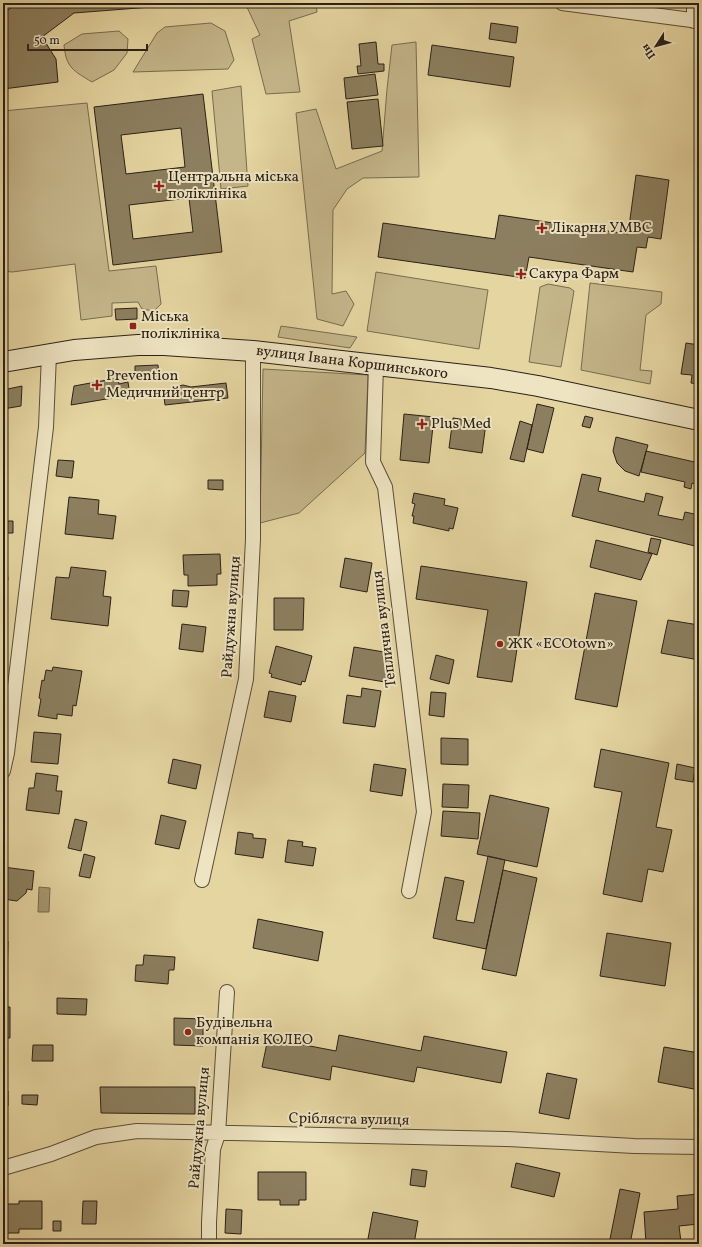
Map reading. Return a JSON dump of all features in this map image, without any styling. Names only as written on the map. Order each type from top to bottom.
[{"type":"street","points":[[562,3],[696,21],[694,3]]},
{"type":"street","name":"вулиця Івана Коршинського","points":[[3,362],[74,350],[157,344],[253,351],[491,378],[552,389],[699,420]]},
{"type":"street","name":"Райдужна вулиця","points":[[202,880],[246,679],[254,539],[253,351]]},
{"type":"street","points":[[3,770],[7,752],[46,427],[49,354]]},
{"type":"street","name":"Теплична вулиця","points":[[376,366],[373,462],[386,487],[424,812],[409,891]]},
{"type":"street","name":"Райдужна вулиця","points":[[209,1244],[213,1149],[218,1134],[226,992]]},
{"type":"street","name":"Срібляста вулиця","points":[[3,1168],[51,1154],[96,1137],[137,1131],[218,1134],[506,1139],[634,1146],[699,1147]]},
{"type":"shaded area","points":[[245,3],[316,3],[317,12],[289,21],[300,92],[266,94],[252,39],[260,35]]},
{"type":"shaded area","points":[[211,23],[225,31],[234,60],[228,69],[133,72],[157,33],[165,27]]},
{"type":"shaded area","points":[[119,31],[128,39],[127,53],[114,70],[92,82],[76,72],[69,64],[64,45],[82,34]]},
{"type":"shaded area","points":[[416,42],[419,177],[363,178],[347,189],[333,210],[332,294],[346,291],[354,304],[343,326],[317,319],[296,113],[316,109],[336,169],[382,151],[392,45]]},
{"type":"shaded area","points":[[241,86],[248,186],[221,189],[212,91]]},
{"type":"shaded area","points":[[87,103],[109,271],[156,266],[161,304],[154,311],[142,309],[138,302],[112,303],[112,316],[81,320],[75,264],[12,272],[3,271],[3,111]]},
{"type":"shaded area","points":[[376,272],[488,290],[479,349],[367,331]]},
{"type":"shaded area","points":[[590,283],[662,292],[661,304],[646,315],[640,370],[652,371],[650,384],[581,370]]},
{"type":"shaded area","points":[[548,284],[570,288],[574,291],[561,367],[529,362],[540,287]]},
{"type":"shaded area","points":[[281,326],[357,337],[350,348],[278,337]]},
{"type":"shaded area","points":[[263,369],[368,375],[365,453],[299,513],[260,523]]},
{"type":"shaded area","points":[[39,887],[50,888],[49,912],[38,912]]},
{"type":"building","points":[[12,3],[164,3],[164,6],[74,13],[42,37],[56,59],[58,82],[3,89],[3,13],[14,6]]},
{"type":"building","points":[[491,23],[518,27],[516,43],[489,39]]},
{"type":"building","points":[[376,42],[378,64],[384,64],[384,71],[358,74],[357,66],[361,66],[359,44]]},
{"type":"building","points":[[432,45],[514,57],[510,87],[428,75]]},
{"type":"building","points":[[375,74],[378,95],[346,99],[344,78]]},
{"type":"building","name":"Центральна міська поліклініка","points":[[203,94],[222,252],[113,265],[94,107]],"holes":[[[181,128],[185,167],[126,174],[121,135]],[[189,198],[193,232],[133,239],[129,205]]]},
{"type":"building","points":[[378,99],[383,146],[352,149],[347,102]]},
{"type":"building","name":"Лікарня УМВС","points":[[636,175],[669,180],[661,239],[648,237],[646,248],[637,247],[633,272],[529,257],[525,278],[378,257],[383,223],[495,239],[499,215],[628,234]]},
{"type":"building","points":[[137,308],[137,319],[116,320],[115,309]]},
{"type":"building","points":[[686,343],[699,345],[699,384],[691,383],[692,375],[681,374]]},
{"type":"building","points":[[158,365],[159,377],[135,378],[135,366]]},
{"type":"building","points":[[118,378],[119,384],[128,382],[130,395],[71,405],[74,386]]},
{"type":"building","points":[[226,383],[228,398],[165,405],[164,397],[176,387],[183,385],[191,387]]},
{"type":"building","points":[[22,386],[21,406],[3,409],[3,390]]},
{"type":"building","points":[[537,404],[554,408],[543,453],[527,449]]},
{"type":"building","points":[[404,414],[434,417],[429,463],[400,460]]},
{"type":"building","points":[[585,416],[593,418],[590,428],[582,426]]},
{"type":"building","points":[[453,418],[486,423],[482,453],[449,448]]},
{"type":"building","points":[[520,421],[532,425],[524,462],[510,459]]},
{"type":"building","points":[[616,437],[648,445],[639,476],[625,471],[617,463],[613,451]]},
{"type":"building","points":[[646,451],[699,463],[699,485],[692,483],[691,489],[684,487],[685,482],[641,472]]},
{"type":"building","points":[[58,460],[74,461],[72,478],[56,476]]},
{"type":"building","points":[[582,474],[601,478],[598,491],[644,502],[646,493],[663,497],[658,515],[683,520],[685,512],[699,515],[699,547],[572,516]]},
{"type":"building","points":[[208,480],[223,480],[223,490],[208,489]]},
{"type":"building","points":[[414,493],[445,499],[444,505],[458,508],[453,529],[449,528],[449,531],[413,523],[414,516],[412,516],[415,504],[412,503]]},
{"type":"building","points":[[69,497],[99,500],[98,514],[116,516],[113,539],[65,534]]},
{"type":"building","points":[[3,504],[7,504],[7,521],[13,521],[13,533],[3,533]]},
{"type":"building","points":[[651,538],[661,540],[657,555],[648,552]]},
{"type":"building","points":[[596,540],[652,554],[641,580],[590,567]]},
{"type":"building","points":[[3,551],[5,551],[8,580],[3,580]]},
{"type":"building","points":[[220,554],[221,574],[217,574],[217,585],[188,586],[188,575],[184,575],[183,555]]},
{"type":"building","points":[[345,558],[372,563],[367,592],[340,587]]},
{"type":"building","name":"ЖК «ECOtown»","points":[[421,566],[527,582],[512,682],[477,677],[488,610],[416,599]]},
{"type":"building","points":[[71,567],[106,571],[103,596],[111,597],[108,626],[51,619],[56,577],[69,578]]},
{"type":"building","points":[[173,590],[189,591],[187,607],[172,606]]},
{"type":"building","points":[[595,593],[637,601],[617,707],[575,699]]},
{"type":"building","points":[[274,598],[304,598],[303,630],[274,630]]},
{"type":"building","points":[[668,620],[699,625],[699,660],[661,653]]},
{"type":"building","points":[[182,624],[206,627],[203,652],[179,649]]},
{"type":"building","points":[[276,646],[312,656],[305,682],[302,681],[301,685],[271,677],[272,674],[269,673]]},
{"type":"building","points":[[354,647],[390,653],[385,682],[349,676]]},
{"type":"building","points":[[436,655],[454,660],[449,684],[430,679]]},
{"type":"building","points":[[53,667],[82,671],[76,706],[73,705],[72,716],[57,714],[57,719],[38,716],[42,680],[44,681],[46,670],[52,671]]},
{"type":"building","points":[[362,688],[381,691],[375,727],[343,723],[347,695],[361,697]]},
{"type":"building","points":[[269,691],[296,696],[291,722],[264,717]]},
{"type":"building","points":[[431,692],[446,693],[444,717],[429,715]]},
{"type":"building","points":[[34,732],[61,734],[58,764],[31,762]]},
{"type":"building","points":[[441,738],[468,739],[468,765],[441,764]]},
{"type":"building","points":[[601,749],[669,763],[656,827],[672,830],[663,872],[648,869],[642,902],[603,894],[622,792],[594,787]]},
{"type":"building","points":[[173,759],[201,765],[196,789],[168,783]]},
{"type":"building","points":[[374,764],[406,769],[402,796],[370,791]]},
{"type":"building","points":[[677,764],[695,768],[693,782],[675,779]]},
{"type":"building","points":[[36,773],[58,776],[56,791],[62,791],[59,814],[26,810],[29,788],[34,788]]},
{"type":"building","points":[[443,784],[469,785],[468,808],[442,807]]},
{"type":"building","points":[[490,795],[549,808],[537,867],[477,854]]},
{"type":"building","points":[[443,811],[480,813],[478,839],[441,836]]},
{"type":"building","points":[[161,815],[186,821],[179,849],[155,844]]},
{"type":"building","points":[[75,819],[87,822],[81,851],[68,848]]},
{"type":"building","points":[[238,832],[253,834],[253,838],[266,839],[263,858],[235,854]]},
{"type":"building","points":[[288,840],[303,842],[302,846],[316,848],[313,866],[285,862]]},
{"type":"building","points":[[84,854],[95,857],[90,878],[79,876]]},
{"type":"building","points":[[488,856],[505,860],[486,949],[433,938],[445,877],[464,881],[456,920],[474,923]]},
{"type":"building","points":[[3,867],[34,871],[32,890],[27,889],[26,893],[17,901],[3,899]]},
{"type":"building","points":[[503,870],[537,878],[516,976],[482,969]]},
{"type":"building","points":[[258,919],[323,932],[318,961],[253,948]]},
{"type":"building","points":[[607,933],[671,943],[665,986],[600,976]]},
{"type":"building","points":[[3,940],[8,941],[7,982],[3,982]]},
{"type":"building","points":[[144,955],[175,957],[174,970],[169,970],[168,984],[135,981],[136,965],[143,965]]},
{"type":"building","points":[[57,998],[87,999],[86,1015],[57,1014]]},
{"type":"building","points":[[3,1007],[10,1007],[10,1038],[3,1038]]},
{"type":"building","name":"Будівельна компанія КОЛЕО","points":[[174,1018],[203,1019],[203,1046],[174,1045]]},
{"type":"building","points":[[339,1035],[421,1051],[424,1036],[507,1052],[501,1083],[417,1067],[414,1082],[332,1066],[330,1080],[262,1067],[268,1038],[336,1051]]},
{"type":"building","points":[[3,1043],[5,1044],[5,1068],[3,1068]]},
{"type":"building","points":[[33,1045],[53,1045],[53,1061],[32,1061]]},
{"type":"building","points":[[664,1047],[699,1053],[699,1090],[658,1082]]},
{"type":"building","points":[[547,1073],[577,1079],[569,1119],[539,1113]]},
{"type":"building","points":[[100,1087],[195,1087],[195,1114],[101,1113]]},
{"type":"building","points":[[3,1091],[8,1091],[8,1106],[4,1106],[4,1123]]},
{"type":"building","points":[[22,1095],[38,1095],[37,1105],[22,1104]]},
{"type":"building","points":[[516,1163],[560,1173],[554,1197],[511,1187]]},
{"type":"building","points":[[412,1169],[427,1171],[425,1187],[410,1185]]},
{"type":"building","points":[[258,1172],[306,1172],[306,1200],[299,1200],[299,1205],[280,1205],[280,1200],[258,1200]]},
{"type":"building","points":[[620,1189],[640,1193],[630,1244],[609,1244]]},
{"type":"building","points":[[699,1194],[699,1224],[679,1226],[681,1242],[646,1244],[644,1212],[678,1209],[677,1196]]},
{"type":"building","points":[[19,1201],[42,1201],[42,1229],[19,1229],[19,1233],[3,1233],[3,1204],[19,1204]]},
{"type":"building","points":[[83,1201],[97,1201],[96,1224],[82,1224]]},
{"type":"building","points":[[226,1209],[242,1210],[241,1234],[225,1233]]},
{"type":"building","points":[[373,1212],[418,1221],[414,1244],[367,1244]]},
{"type":"building","points":[[53,1221],[61,1221],[61,1231],[53,1231]]},
{"type":"place","name":"Центральна міська поліклініка","points":[[159,186]]},
{"type":"place","name":"Лікарня УМВС","points":[[542,228]]},
{"type":"place","name":"Сакура Фарм","points":[[521,274]]},
{"type":"place","name":"Міська поліклініка","points":[[133,326]]},
{"type":"place","name":"Prevention Медичний центр","points":[[97,385]]},
{"type":"place","name":"Plus Med","points":[[422,424]]},
{"type":"place","name":"ЖК «ECOtown»","points":[[500,644]]},
{"type":"place","name":"Будівельна компанія КОЛЕО","points":[[188,1032]]}]
